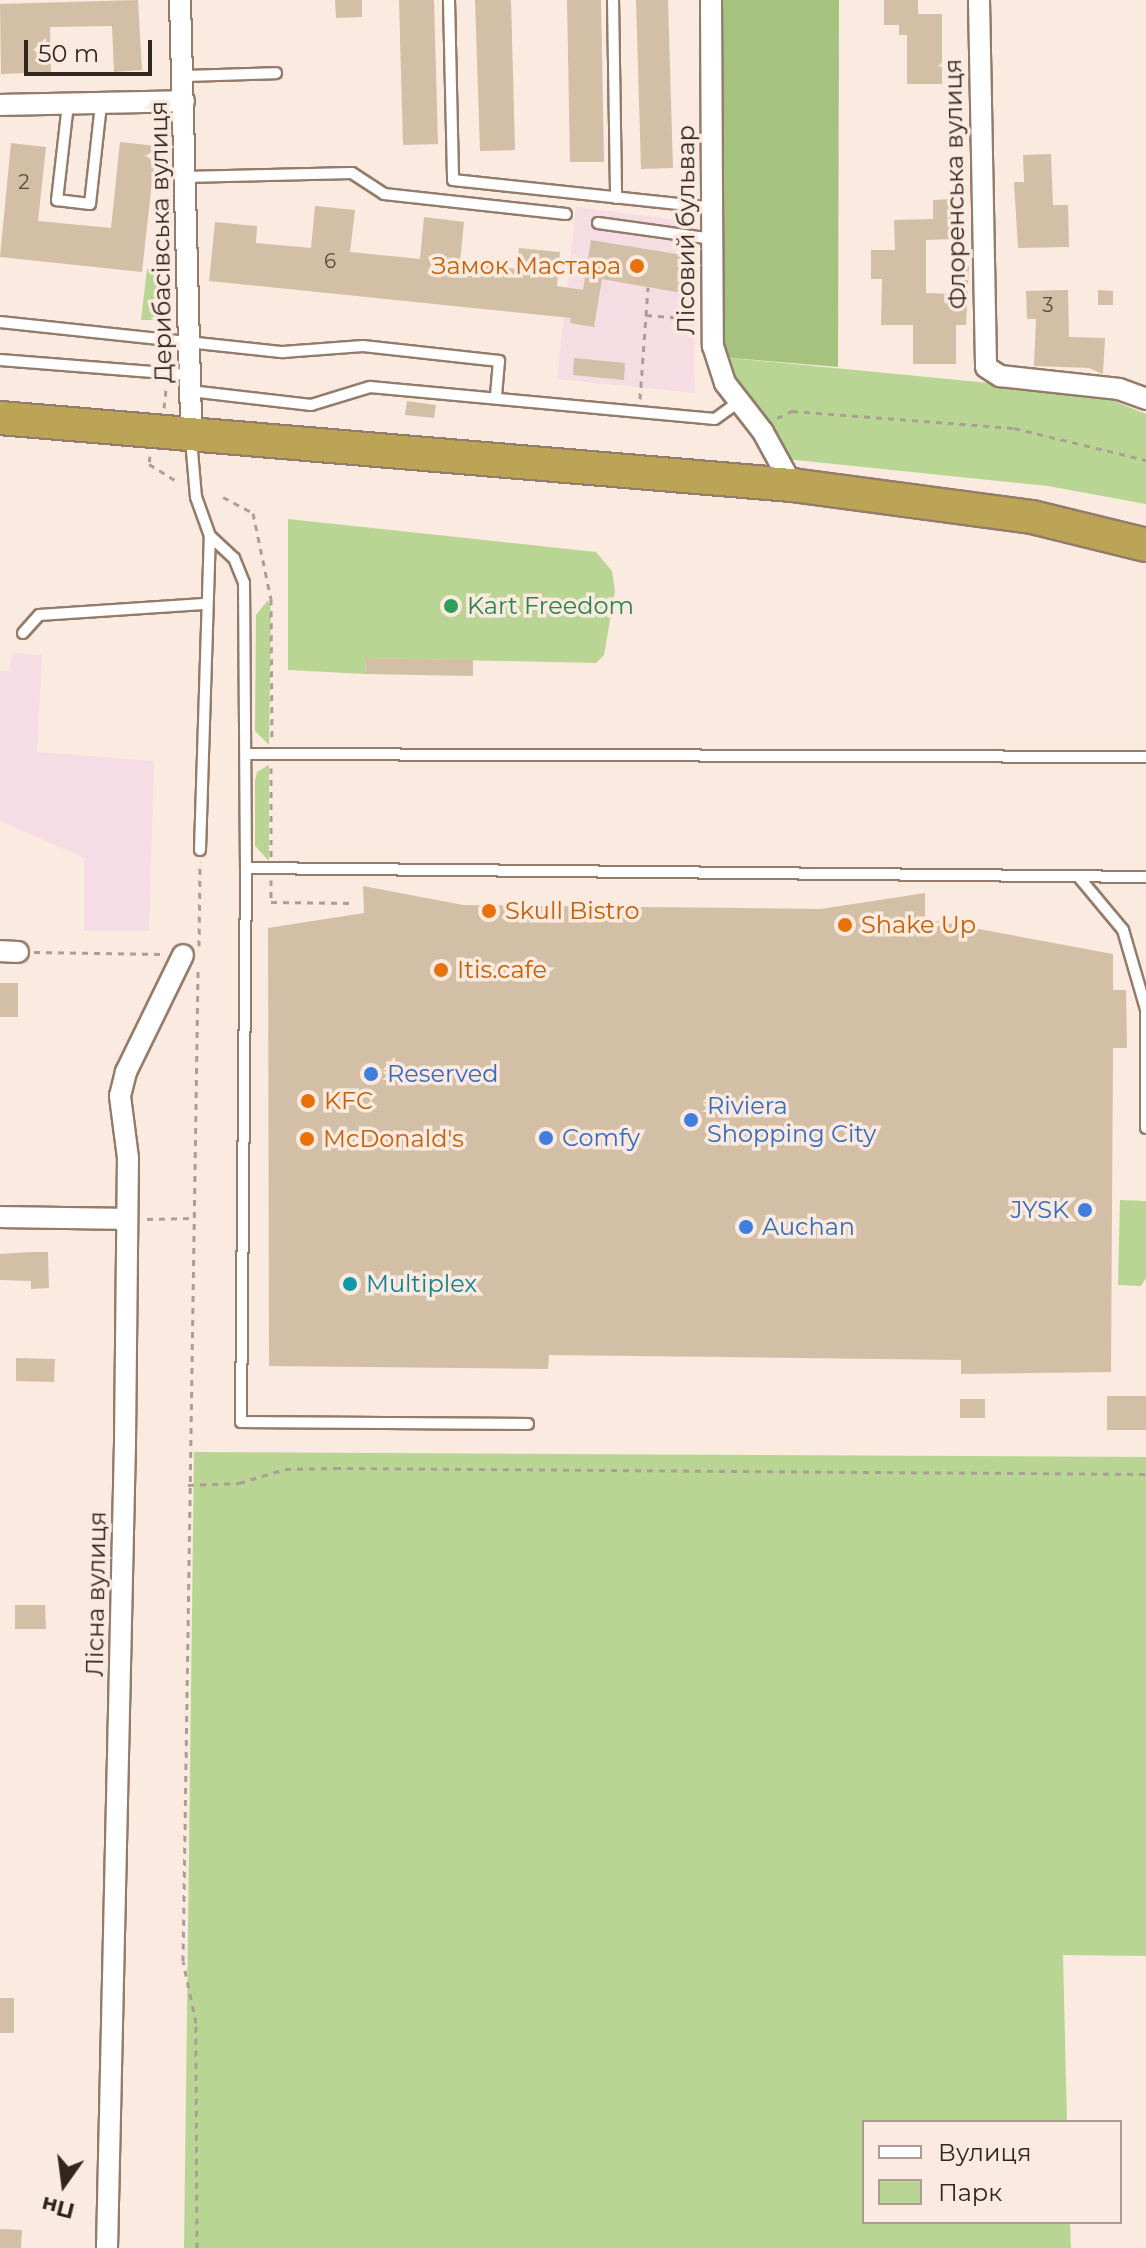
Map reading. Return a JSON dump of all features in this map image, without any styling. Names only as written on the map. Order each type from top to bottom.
[{"type":"highway","points":[[0,418],[792,485],[1032,517],[1146,545]]},
{"type":"street","name":"Дерибасівська вулиця","points":[[180,0],[191,434]]},
{"type":"street","name":"Лісовий бульвар","points":[[711,0],[712,320],[716,362],[737,403],[763,432],[792,485]]},
{"type":"street","name":"Флоренська вулиця","points":[[979,0],[986,367],[1000,376],[1119,389],[1146,399]]},
{"type":"street","points":[[0,105],[184,101]]},
{"type":"street","name":"Лісна вулиця","points":[[107,2248],[125,1458],[123,1219],[128,1158],[123,1084],[183,955]]},
{"type":"street","points":[[0,1217],[123,1219]]},
{"type":"lane","points":[[449,0],[453,180],[713,208]]},
{"type":"lane","points":[[613,0],[616,198]]},
{"type":"lane","points":[[183,76],[276,73]]},
{"type":"lane","points":[[68,104],[57,200],[90,204],[101,104]]},
{"type":"lane","points":[[185,177],[352,173],[384,194],[566,214]]},
{"type":"lane","points":[[598,223],[713,239]]},
{"type":"lane","points":[[0,322],[283,352],[363,346],[499,361],[496,398]]},
{"type":"lane","points":[[0,360],[190,383],[311,405],[370,387],[715,419],[737,403]]},
{"type":"lane","points":[[191,434],[196,497],[210,536],[204,604],[200,850]]},
{"type":"lane","points":[[210,536],[234,558],[244,583],[246,868],[241,1422],[528,1424]]},
{"type":"lane","points":[[23,633],[39,615],[204,604]]},
{"type":"lane","points":[[246,754],[1146,757]]},
{"type":"lane","points":[[246,868],[1146,877]]},
{"type":"lane","points":[[1078,876],[1117,918],[1146,1009],[1146,1128]]},
{"type":"path","points":[[639,413],[648,287]]},
{"type":"path","points":[[646,315],[712,320]]},
{"type":"path","points":[[763,432],[792,411],[826,413],[1014,428],[1146,460]]},
{"type":"path","points":[[149,464],[182,484]]},
{"type":"path","points":[[223,497],[253,513],[271,599],[272,745]]},
{"type":"path","points":[[271,764],[271,861]]},
{"type":"path","points":[[197,2248],[196,2023],[183,1961],[200,850]]},
{"type":"path","points":[[271,880],[271,902],[354,903]]},
{"type":"path","points":[[9,952],[183,955]]},
{"type":"path","points":[[123,1219],[193,1218]]},
{"type":"path","points":[[188,1485],[239,1483],[285,1469],[335,1468],[1146,1474]]},
{"type":"shaded area","points":[[576,207],[694,222],[695,393],[557,379]]},
{"type":"shaded area","points":[[13,653],[42,655],[37,752],[154,761],[149,931],[84,931],[84,858],[0,821],[0,671],[9,671]]},
{"type":"green space","points":[[716,0],[839,0],[838,367],[721,357]]},
{"type":"green space","points":[[147,269],[160,270],[162,320],[141,320]]},
{"type":"green space","points":[[721,357],[1094,393],[1146,414],[1146,504],[1048,486],[786,459]]},
{"type":"green space","name":"Kart Freedom","points":[[288,519],[596,552],[612,571],[615,591],[604,655],[596,663],[366,658],[365,674],[288,670]]},
{"type":"green space","points":[[268,600],[271,611],[269,745],[255,731],[256,615]]},
{"type":"green space","points":[[269,765],[269,861],[255,846],[255,781],[257,772]]},
{"type":"green space","points":[[1120,1200],[1146,1201],[1146,1278],[1141,1286],[1118,1285]]},
{"type":"green space","points":[[194,1452],[1146,1457],[1146,1956],[1063,1955],[1067,2120],[862,2120],[862,2224],[1070,2224],[1071,2248],[184,2248]]},
{"type":"building","points":[[138,0],[142,70],[114,72],[112,26],[50,27],[51,72],[1,74],[0,4]]},
{"type":"building","points":[[335,0],[362,0],[362,17],[336,18]]},
{"type":"building","points":[[399,0],[434,0],[438,144],[403,145]]},
{"type":"building","points":[[475,0],[511,0],[515,150],[480,151]]},
{"type":"building","points":[[567,0],[601,0],[604,162],[570,162]]},
{"type":"building","points":[[636,0],[668,0],[673,168],[641,169]]},
{"type":"building","points":[[884,0],[918,0],[918,14],[942,14],[942,84],[907,84],[907,35],[899,35],[899,25],[884,25]]},
{"type":"building","points":[[120,142],[156,146],[142,272],[0,257],[11,143],[46,147],[38,221],[111,228]]},
{"type":"building","points":[[1051,154],[1053,205],[1068,205],[1069,247],[1018,248],[1014,182],[1024,182],[1023,155]]},
{"type":"building","points":[[951,199],[952,239],[926,240],[926,293],[952,294],[952,266],[969,266],[966,325],[956,325],[956,364],[913,364],[913,325],[881,325],[882,279],[871,279],[871,250],[895,250],[894,220],[933,219],[933,200]]},
{"type":"building","points":[[315,206],[355,210],[350,252],[420,259],[424,217],[464,222],[460,263],[517,269],[519,248],[560,252],[557,286],[583,290],[591,240],[688,256],[682,293],[602,279],[594,327],[570,323],[571,318],[209,281],[215,222],[257,226],[256,243],[311,248]]},
{"type":"building","points":[[1068,290],[1069,337],[1105,338],[1103,374],[1089,368],[1034,366],[1036,319],[1027,319],[1026,291]]},
{"type":"building","points":[[1098,290],[1113,291],[1113,305],[1098,305]]},
{"type":"building","points":[[574,358],[625,363],[624,380],[573,375]]},
{"type":"building","points":[[407,401],[436,405],[434,418],[405,415]]},
{"type":"building","points":[[366,658],[473,660],[473,676],[365,674]]},
{"type":"building","name":"Riviera Shopping City","points":[[363,886],[463,905],[821,909],[925,893],[925,919],[1113,954],[1113,990],[1126,990],[1127,1048],[1113,1048],[1111,1372],[961,1374],[961,1360],[549,1355],[548,1369],[269,1366],[268,928],[364,913]]},
{"type":"building","points":[[0,983],[18,983],[18,1017],[0,1017]]},
{"type":"building","points":[[48,1252],[49,1288],[31,1289],[31,1281],[0,1280],[0,1254]]},
{"type":"building","points":[[16,1358],[55,1359],[54,1382],[16,1381]]},
{"type":"building","points":[[1107,1396],[1146,1396],[1146,1430],[1107,1430]]},
{"type":"building","points":[[960,1399],[985,1399],[985,1418],[960,1418]]},
{"type":"building","points":[[15,1605],[45,1605],[46,1629],[15,1629]]},
{"type":"building","points":[[0,1998],[14,1998],[14,2033],[0,2033]]},
{"type":"building","points":[[0,2229],[22,2230],[21,2248],[0,2248]]},
{"type":"place","name":"Замок Мастара","points":[[637,266]]},
{"type":"place","name":"Kart Freedom","points":[[451,606]]},
{"type":"place","name":"Skull Bistro","points":[[489,911]]},
{"type":"place","name":"Shake Up","points":[[845,925]]},
{"type":"place","name":"Itis.cafe","points":[[441,970]]},
{"type":"place","name":"Reserved","points":[[371,1074]]},
{"type":"place","name":"KFC","points":[[308,1101]]},
{"type":"place","name":"Riviera Shopping City","points":[[691,1120]]},
{"type":"place","name":"Comfy","points":[[546,1138]]},
{"type":"place","name":"McDonald's","points":[[307,1139]]},
{"type":"place","name":"JYSK","points":[[1085,1210]]},
{"type":"place","name":"Auchan","points":[[746,1227]]},
{"type":"place","name":"Multiplex","points":[[350,1284]]}]
